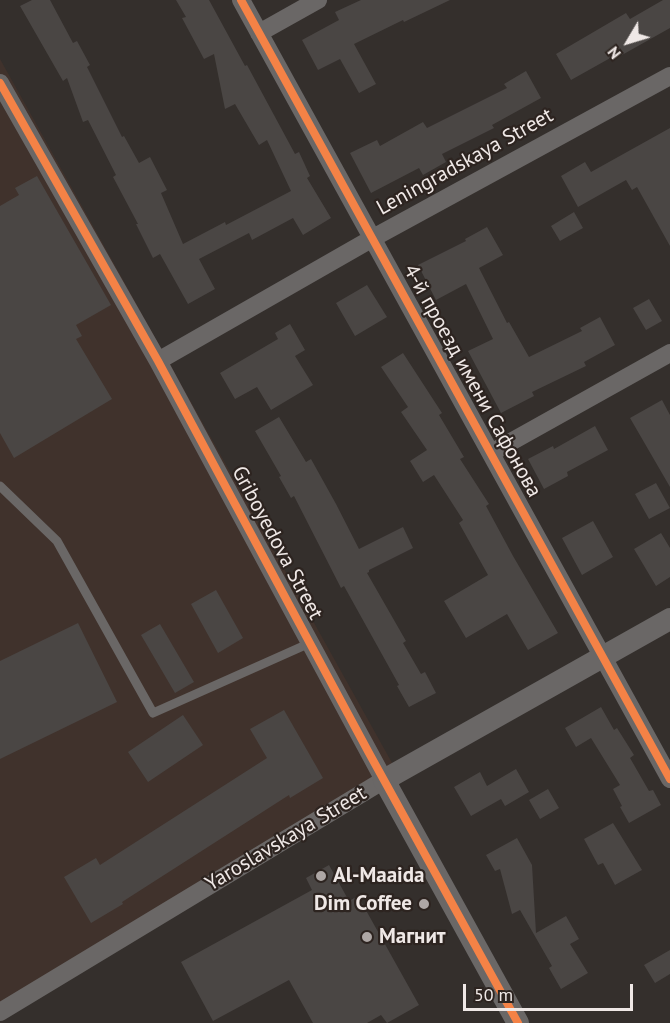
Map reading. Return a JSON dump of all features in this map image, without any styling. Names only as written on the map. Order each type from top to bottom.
[{"type":"street","name":"4-й проезд имени Сафонова","points":[[241,0],[670,779]]},
{"type":"street","points":[[260,33],[318,0]]},
{"type":"street","name":"Leningradskaya Street","points":[[158,361],[373,238],[670,76]]},
{"type":"street","name":"Griboyedova Street","points":[[0,83],[158,361],[518,1023]]},
{"type":"street","points":[[491,453],[670,353]]},
{"type":"street","name":"Yaroslavskaya Street","points":[[0,1012],[384,780],[670,619]]},
{"type":"lane","points":[[0,486],[57,541],[153,713],[310,644]]},
{"type":"shaded area","points":[[0,59],[396,770],[0,1004]]},
{"type":"building","points":[[32,0],[50,0],[73,43],[77,41],[90,65],[87,67],[122,137],[124,136],[139,163],[150,157],[167,190],[161,193],[183,244],[225,222],[226,225],[291,191],[267,140],[259,145],[235,104],[225,109],[214,54],[204,59],[182,18],[186,17],[176,0],[209,0],[295,154],[299,152],[310,176],[307,178],[331,218],[303,235],[293,218],[252,240],[249,233],[199,259],[215,289],[188,304],[160,254],[153,258],[113,177],[116,175],[88,120],[83,122],[67,78],[63,81],[20,6]]},
{"type":"building","points":[[361,0],[450,0],[354,44],[376,84],[359,93],[340,59],[318,70],[302,40],[339,20],[335,12]]},
{"type":"building","points":[[663,0],[670,0],[670,28],[571,80],[556,54],[626,13],[630,19]]},
{"type":"building","points":[[526,71],[541,98],[492,125],[494,128],[442,154],[446,162],[423,175],[419,168],[371,193],[350,153],[377,140],[380,146],[423,122],[427,128],[507,88],[504,84]]},
{"type":"building","points":[[670,128],[670,246],[637,187],[632,190],[626,180],[578,207],[561,176],[585,162],[591,172]]},
{"type":"building","points":[[37,176],[111,305],[76,325],[82,336],[76,339],[112,399],[14,458],[0,433],[0,206],[19,195],[15,188]]},
{"type":"building","points":[[574,212],[583,228],[560,241],[551,226]]},
{"type":"building","points":[[487,227],[503,255],[479,268],[507,323],[509,322],[529,357],[582,331],[580,328],[600,317],[615,345],[584,362],[586,366],[532,392],[534,396],[501,413],[468,351],[493,339],[466,284],[436,300],[418,265],[466,241],[465,239]]},
{"type":"building","points":[[367,285],[387,317],[355,336],[336,303]]},
{"type":"building","points":[[649,299],[662,321],[646,330],[633,308]]},
{"type":"building","points":[[290,324],[305,350],[295,356],[313,385],[271,410],[257,387],[235,399],[220,373],[278,339],[275,333]]},
{"type":"building","points":[[403,353],[442,413],[439,415],[464,457],[460,459],[489,504],[486,506],[558,633],[528,650],[507,614],[466,638],[444,601],[488,575],[459,523],[463,520],[434,475],[423,482],[410,461],[427,450],[401,412],[408,407],[381,367]]},
{"type":"building","points":[[662,400],[670,415],[670,487],[630,418]]},
{"type":"building","points":[[279,417],[306,462],[311,459],[359,549],[403,527],[413,548],[367,573],[406,641],[403,643],[421,674],[425,672],[436,693],[409,707],[344,586],[341,588],[294,496],[291,498],[255,431]]},
{"type":"building","points":[[595,426],[608,450],[567,472],[568,476],[544,489],[528,459],[553,446],[554,449]]},
{"type":"building","points":[[656,483],[670,508],[649,519],[635,494]]},
{"type":"building","points":[[593,521],[613,557],[582,575],[562,538]]},
{"type":"building","points":[[661,533],[670,548],[670,577],[656,586],[634,549]]},
{"type":"building","points":[[216,590],[243,638],[218,653],[191,604]]},
{"type":"building","points":[[78,623],[117,702],[0,759],[0,661]]},
{"type":"building","points":[[160,624],[194,682],[175,693],[141,635]]},
{"type":"building","points":[[601,707],[614,730],[617,728],[634,755],[630,758],[649,791],[653,790],[661,805],[629,823],[613,789],[620,785],[591,738],[576,747],[565,728]]},
{"type":"building","points":[[284,710],[323,778],[290,798],[289,795],[91,923],[64,877],[96,858],[100,865],[267,758],[250,729]]},
{"type":"building","points":[[183,715],[203,745],[148,782],[128,752]]},
{"type":"building","points":[[516,769],[529,792],[505,806],[501,799],[471,816],[454,787],[480,772],[487,786]]},
{"type":"building","points":[[548,789],[559,808],[540,819],[529,800]]},
{"type":"building","points":[[613,823],[642,870],[615,885],[603,863],[598,865],[584,839]]},
{"type":"building","points":[[517,838],[532,865],[536,933],[566,916],[579,939],[570,944],[588,973],[561,989],[549,968],[552,966],[520,910],[512,914],[500,869],[495,871],[486,855]]},
{"type":"building","points":[[329,865],[349,901],[358,896],[419,1005],[387,1023],[381,1015],[367,1023],[313,1023],[289,980],[213,1021],[181,962],[312,890],[306,878]]},
{"type":"building","points":[[670,950],[670,974],[655,983],[644,965]]},
{"type":"cycle path","points":[[241,0],[670,779]]},
{"type":"cycle path","points":[[0,83],[158,361],[369,753],[518,1023]]},
{"type":"place","name":"Al-Maaida","points":[[321,876]]},
{"type":"place","name":"Dim Coffee","points":[[424,904]]},
{"type":"place","name":"Магнит","points":[[367,937]]}]
